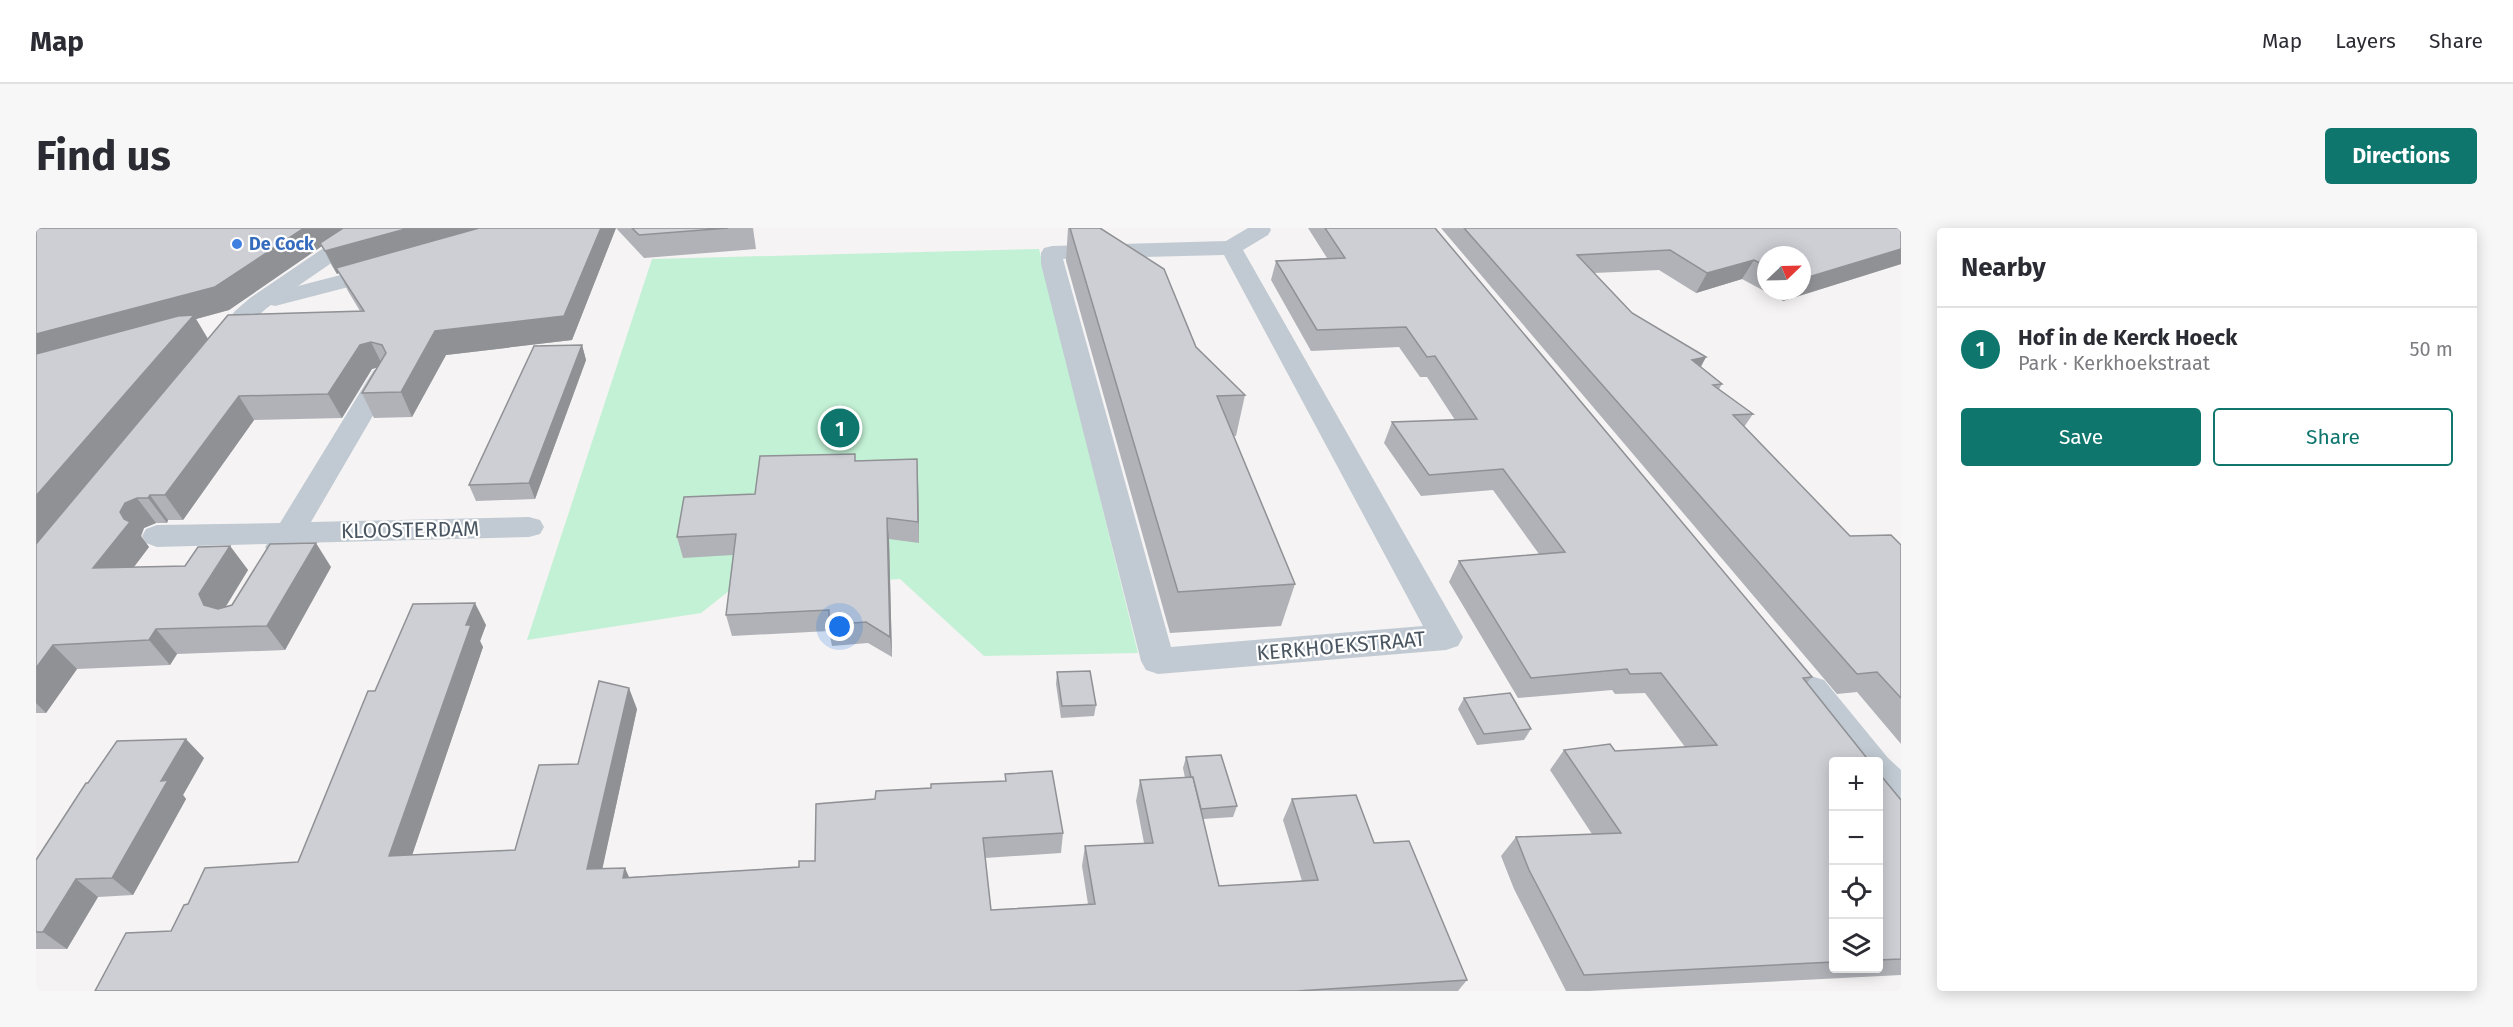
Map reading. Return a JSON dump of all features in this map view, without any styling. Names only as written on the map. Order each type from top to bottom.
[{"type":"street","points":[[199,372],[251,310],[367,228]]},
{"type":"street","points":[[1231,248],[1260,230],[1259,228]]},
{"type":"street","name":"KERKHOEKSTRAAT","points":[[1112,239],[1231,248],[1446,637],[1158,661],[1052,264],[1052,253],[1112,239]]},
{"type":"street","points":[[209,326],[251,310],[410,263]]},
{"type":"street","points":[[267,572],[383,376]]},
{"type":"street","name":"KLOOSTERDAM","points":[[158,536],[529,527]]},
{"type":"street","points":[[1794,669],[1867,757]]},
{"type":"street","points":[[1883,776],[1901,797]]},
{"type":"green space","points":[[1039,249],[1138,653],[984,656],[900,579],[729,591],[701,613],[527,640],[652,259]]},
{"type":"building","points":[[36,228],[304,228],[215,287],[36,334]]},
{"type":"building","points":[[343,228],[409,228],[325,251],[320,243]]},
{"type":"building","points":[[479,228],[601,228],[564,316],[435,331],[401,392],[362,393],[386,353],[382,345],[371,342],[360,345],[328,394],[239,396],[165,495],[150,495],[148,498],[137,498],[125,503],[120,512],[124,519],[130,522],[93,568],[185,566],[198,547],[230,546],[199,594],[204,605],[218,609],[232,605],[270,544],[316,543],[267,626],[156,629],[149,640],[53,645],[36,668],[36,544],[228,315],[364,311],[336,268]]},
{"type":"building","points":[[632,228],[728,228],[639,235]]},
{"type":"building","points":[[1070,228],[1100,228],[1164,269],[1196,347],[1245,395],[1217,396],[1295,584],[1178,592]]},
{"type":"building","points":[[1325,228],[1435,228],[1812,677],[1803,678],[1866,757],[1829,757],[1829,962],[1584,975],[1529,870],[1516,837],[1621,833],[1564,750],[1610,744],[1615,751],[1717,745],[1661,673],[1630,674],[1627,669],[1531,678],[1459,561],[1565,552],[1503,469],[1429,475],[1392,422],[1477,419],[1435,356],[1427,357],[1406,327],[1317,330],[1276,261],[1345,258]]},
{"type":"building","points":[[1464,228],[1901,228],[1901,249],[1811,276],[1811,246],[1757,246],[1757,262],[1754,260],[1707,273],[1670,250],[1577,255],[1632,313],[1706,357],[1692,360],[1722,384],[1713,385],[1753,414],[1733,415],[1850,536],[1891,535],[1901,545],[1901,698],[1877,672],[1857,674]]},
{"type":"building","points":[[194,315],[36,496],[36,354],[178,316]]},
{"type":"building","points":[[582,345],[529,483],[469,485],[534,346]]},
{"type":"building","points":[[855,454],[855,461],[917,459],[918,522],[887,518],[890,637],[866,622],[829,625],[829,610],[726,615],[736,534],[677,537],[684,497],[755,494],[760,456]]},
{"type":"building","points":[[475,603],[466,625],[471,625],[389,856],[515,850],[539,765],[578,764],[599,681],[629,688],[587,869],[625,868],[623,878],[799,867],[799,861],[815,861],[816,804],[875,799],[876,791],[931,788],[931,784],[1006,781],[1005,774],[1052,771],[1063,833],[983,838],[991,910],[1095,904],[1085,846],[1153,843],[1140,780],[1193,777],[1219,886],[1318,880],[1292,799],[1356,795],[1374,843],[1409,841],[1467,980],[1297,991],[95,991],[126,933],[171,931],[184,905],[188,904],[205,868],[298,862],[368,691],[375,691],[413,604]]},
{"type":"building","points":[[1090,671],[1096,705],[1062,706],[1057,672]]},
{"type":"building","points":[[1510,693],[1531,729],[1484,734],[1464,698]]},
{"type":"building","points":[[186,739],[161,781],[168,780],[112,878],[76,879],[43,932],[36,932],[36,860],[86,783],[117,741]]},
{"type":"building","points":[[1221,755],[1237,806],[1201,809],[1186,757]]},
{"type":"building","points":[[1883,778],[1901,800],[1901,959],[1883,960]]},
{"type":"place","name":"De Cock","points":[[237,244]]},
{"type":"place","name":"Hof in de Kerck Hoeck","points":[[840,428]]}]
